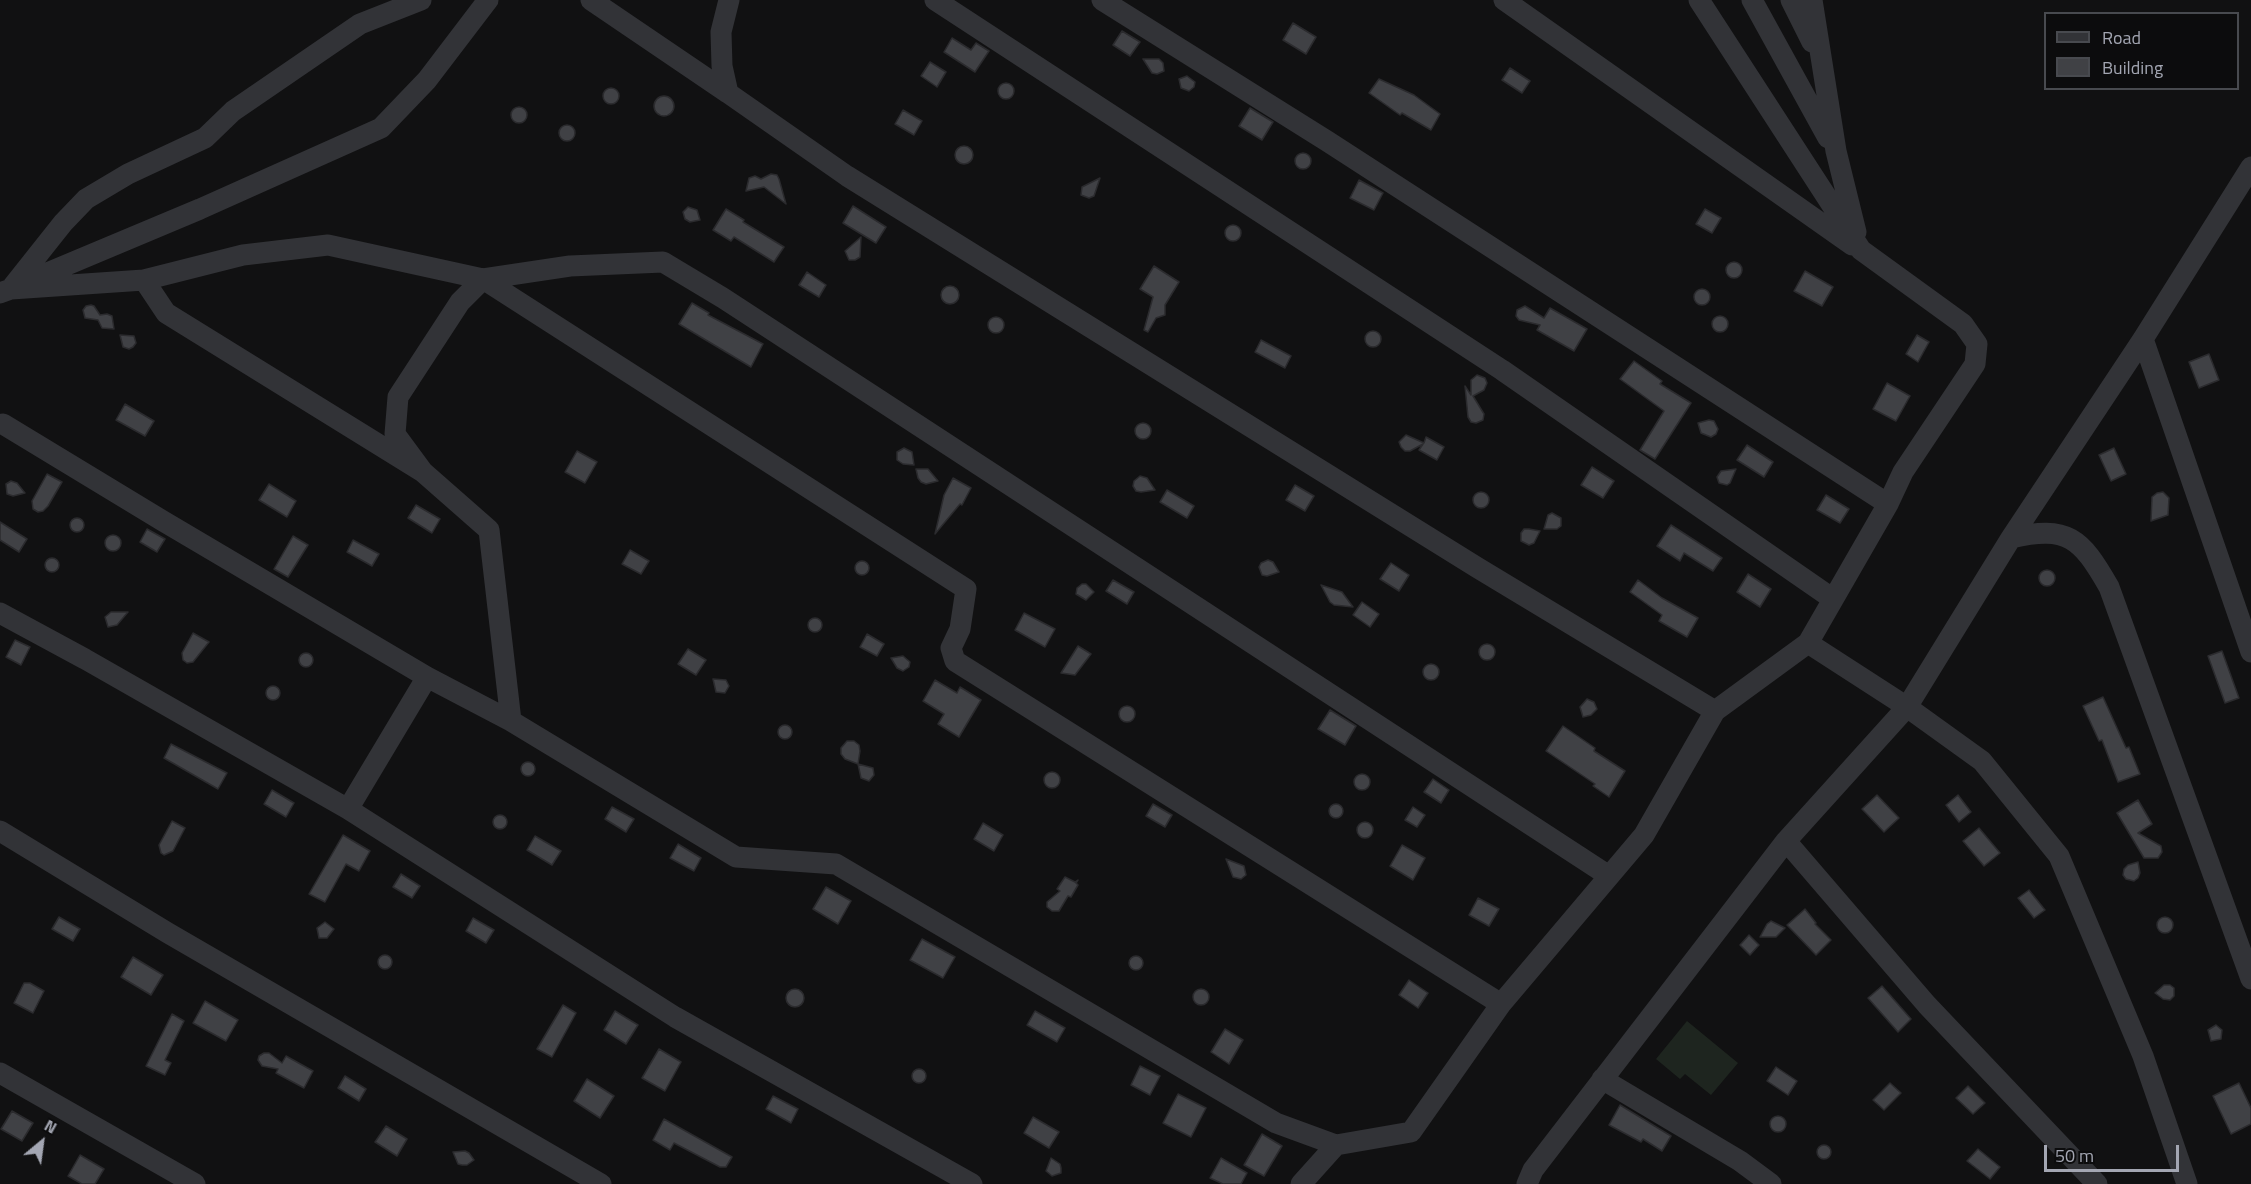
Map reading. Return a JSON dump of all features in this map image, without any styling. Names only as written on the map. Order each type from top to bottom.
[{"type":"street","points":[[5,291],[86,199],[128,174],[205,138],[233,111],[360,24],[421,0]]},
{"type":"street","points":[[5,291],[200,209],[381,128],[427,80],[488,0]]},
{"type":"street","points":[[591,0],[847,176],[1478,568],[1715,711]]},
{"type":"street","points":[[728,93],[722,66],[721,32],[729,0]]},
{"type":"street","points":[[935,0],[959,7],[1502,370],[1833,599]]},
{"type":"street","points":[[1102,0],[1327,141],[1888,504]]},
{"type":"street","points":[[1,424],[427,677],[511,721],[736,857],[836,864],[1276,1123],[1336,1145],[1411,1132],[1502,1004],[1644,835],[1715,711],[1808,644],[1888,504],[1903,472],[1975,364],[1977,344],[1963,324],[1504,0]]},
{"type":"street","points":[[1699,0],[1861,250]]},
{"type":"street","points":[[1752,0],[1836,151]]},
{"type":"street","points":[[1791,0],[1822,62]]},
{"type":"street","points":[[1812,0],[1836,151],[1861,250]]},
{"type":"street","points":[[1527,1184],[1533,1170],[1786,841],[1907,707],[2011,538],[2143,339],[2251,167]]},
{"type":"street","points":[[5,291],[144,280],[243,255],[328,245],[483,279],[966,589],[960,629],[951,648],[956,662],[1502,1004]]},
{"type":"street","points":[[423,472],[395,434],[398,397],[460,302],[483,279],[570,266],[663,262],[723,298],[1609,876]]},
{"type":"street","points":[[144,280],[166,312],[423,472],[489,531],[511,721]]},
{"type":"street","points":[[2143,339],[2251,652]]},
{"type":"street","points":[[2011,538],[2038,532],[2065,535],[2092,556],[2109,587],[2251,979]]},
{"type":"street","points":[[0,613],[86,659],[348,809],[675,1017],[972,1184]]},
{"type":"street","points":[[1808,644],[1907,707],[1982,761],[2059,856],[2143,1056],[2187,1184]]},
{"type":"street","points":[[348,809],[427,677]]},
{"type":"street","points":[[0,831],[168,933],[602,1184]]},
{"type":"street","points":[[1786,841],[1927,1005],[2097,1184]]},
{"type":"street","points":[[0,1073],[195,1184]]},
{"type":"street","points":[[1602,1079],[1740,1161],[1771,1184]]},
{"type":"street","points":[[1301,1184],[1336,1145]]},
{"type":"shaded area","points":[[1687,1021],[1738,1063],[1711,1095],[1685,1074],[1680,1079],[1656,1059]]},
{"type":"building","points":[[1293,23],[1316,37],[1306,54],[1283,40]]},
{"type":"building","points":[[1122,31],[1140,42],[1130,56],[1113,45]]},
{"type":"building","points":[[952,38],[971,50],[976,43],[989,51],[975,72],[944,52]]},
{"type":"building","points":[[1143,59],[1159,59],[1163,63],[1164,71],[1157,74],[1152,73]]},
{"type":"building","points":[[930,62],[946,72],[937,87],[921,76]]},
{"type":"building","points":[[1510,68],[1530,81],[1522,93],[1502,80]]},
{"type":"building","points":[[1187,76],[1195,82],[1194,87],[1189,91],[1181,88],[1179,79]]},
{"type":"building","points":[[1379,79],[1414,95],[1440,114],[1431,130],[1402,113],[1400,115],[1369,93]]},
{"type":"building","points":[[1003,83],[1009,83],[1014,91],[1012,97],[1003,99],[998,94],[998,88]]},
{"type":"building","points":[[611,88],[617,90],[619,96],[617,102],[611,104],[605,102],[603,96],[605,90]]},
{"type":"building","points":[[664,96],[671,99],[674,106],[671,113],[664,116],[657,113],[654,106],[657,99]]},
{"type":"building","points":[[516,107],[522,107],[527,115],[525,121],[516,123],[511,118],[511,112]]},
{"type":"building","points":[[1250,108],[1273,122],[1262,140],[1239,126]]},
{"type":"building","points":[[903,110],[922,121],[914,135],[895,124]]},
{"type":"building","points":[[567,125],[575,133],[567,141],[559,133]]},
{"type":"building","points":[[964,146],[970,149],[973,155],[970,161],[964,164],[958,161],[955,155],[958,149]]},
{"type":"building","points":[[1303,153],[1309,155],[1311,161],[1309,167],[1303,169],[1297,167],[1295,161],[1297,155]]},
{"type":"building","points":[[771,174],[777,175],[779,179],[786,204],[764,187],[746,191],[749,178],[755,176],[761,179]]},
{"type":"building","points":[[1100,178],[1094,196],[1089,198],[1081,195],[1082,187]]},
{"type":"building","points":[[1359,180],[1383,193],[1374,210],[1350,198]]},
{"type":"building","points":[[853,206],[886,227],[876,243],[843,223]]},
{"type":"building","points":[[688,207],[697,210],[700,220],[690,222],[685,219],[683,212]]},
{"type":"building","points":[[726,209],[784,247],[774,262],[734,237],[731,241],[713,230]]},
{"type":"building","points":[[1705,209],[1721,218],[1712,233],[1696,224]]},
{"type":"building","points":[[1230,225],[1236,225],[1241,233],[1239,239],[1230,241],[1225,236],[1225,230]]},
{"type":"building","points":[[861,237],[860,257],[849,260],[845,251]]},
{"type":"building","points":[[1734,262],[1740,264],[1742,270],[1740,276],[1734,278],[1728,276],[1726,270],[1728,264]]},
{"type":"building","points":[[1154,266],[1179,282],[1165,305],[1165,315],[1156,318],[1148,332],[1144,330],[1153,297],[1140,289]]},
{"type":"building","points":[[1805,271],[1833,287],[1822,306],[1794,291]]},
{"type":"building","points":[[807,272],[826,285],[819,297],[799,285]]},
{"type":"building","points":[[946,286],[954,286],[959,291],[957,302],[946,304],[941,299],[941,291]]},
{"type":"building","points":[[1699,289],[1705,289],[1710,297],[1708,303],[1699,305],[1694,300],[1694,294]]},
{"type":"building","points":[[692,303],[709,313],[708,315],[763,344],[751,367],[679,324]]},
{"type":"building","points":[[91,305],[100,315],[112,316],[114,329],[102,328],[98,320],[85,318],[83,310],[86,306]]},
{"type":"building","points":[[1525,306],[1544,318],[1550,308],[1587,329],[1574,351],[1537,330],[1540,325],[1519,320],[1516,316],[1517,310]]},
{"type":"building","points":[[1720,316],[1728,324],[1720,332],[1712,324]]},
{"type":"building","points":[[993,317],[999,317],[1004,325],[1002,331],[993,333],[988,328],[988,322]]},
{"type":"building","points":[[1370,331],[1376,331],[1381,339],[1379,345],[1370,347],[1365,342],[1365,336]]},
{"type":"building","points":[[120,335],[134,336],[136,343],[129,349],[123,347]]},
{"type":"building","points":[[1917,335],[1929,342],[1918,362],[1906,354]]},
{"type":"building","points":[[1261,340],[1291,356],[1285,368],[1255,352]]},
{"type":"building","points":[[2209,354],[2219,380],[2199,388],[2189,362]]},
{"type":"building","points":[[1634,361],[1662,381],[1660,384],[1691,403],[1655,459],[1640,450],[1664,411],[1620,379]]},
{"type":"building","points":[[1477,375],[1485,378],[1487,383],[1484,390],[1473,396],[1484,414],[1483,420],[1476,423],[1471,422],[1468,417],[1465,386],[1471,395],[1471,380]]},
{"type":"building","points":[[1887,383],[1910,396],[1896,421],[1873,409]]},
{"type":"building","points":[[125,404],[154,421],[145,436],[116,420]]},
{"type":"building","points":[[1714,421],[1718,429],[1711,437],[1701,433],[1698,423]]},
{"type":"building","points":[[1140,423],[1146,423],[1151,431],[1149,437],[1140,439],[1135,434],[1135,428]]},
{"type":"building","points":[[1406,435],[1424,443],[1426,437],[1444,447],[1437,460],[1419,450],[1423,444],[1410,451],[1405,451],[1399,442]]},
{"type":"building","points":[[1747,445],[1773,462],[1764,477],[1737,460]]},
{"type":"building","points":[[904,448],[912,452],[914,465],[903,464],[897,460],[897,452]]},
{"type":"building","points":[[2114,448],[2126,474],[2111,481],[2099,455]]},
{"type":"building","points":[[577,451],[597,462],[585,483],[565,472]]},
{"type":"building","points":[[1592,467],[1614,481],[1603,498],[1581,485]]},
{"type":"building","points":[[916,469],[928,469],[938,481],[926,484],[921,482]]},
{"type":"building","points":[[1736,469],[1730,483],[1727,485],[1719,483],[1717,477],[1721,471]]},
{"type":"building","points":[[47,474],[62,482],[48,506],[38,512],[33,509],[32,501]]},
{"type":"building","points":[[1140,476],[1147,478],[1155,490],[1136,491],[1133,486],[1134,481]]},
{"type":"building","points":[[953,478],[971,488],[962,505],[960,504],[935,534],[944,495]]},
{"type":"building","points":[[11,481],[17,483],[25,493],[13,496],[7,494],[6,484]]},
{"type":"building","points":[[269,484],[296,501],[287,517],[259,500]]},
{"type":"building","points":[[1295,485],[1314,496],[1305,511],[1286,500]]},
{"type":"building","points":[[1167,490],[1194,506],[1187,518],[1160,502]]},
{"type":"building","points":[[1478,492],[1484,492],[1489,500],[1487,506],[1478,508],[1473,503],[1473,497]]},
{"type":"building","points":[[2163,492],[2169,498],[2168,515],[2151,521],[2152,497]]},
{"type":"building","points":[[1826,495],[1849,509],[1840,523],[1817,510]]},
{"type":"building","points":[[416,505],[440,519],[432,533],[408,518]]},
{"type":"building","points":[[1552,513],[1561,518],[1561,526],[1557,529],[1544,529],[1548,515]]},
{"type":"building","points":[[74,518],[80,518],[84,525],[80,532],[74,532],[70,528],[70,522]]},
{"type":"building","points":[[0,522],[27,539],[19,552],[0,540]]},
{"type":"building","points":[[1671,525],[1722,558],[1713,571],[1684,553],[1680,561],[1657,546]]},
{"type":"building","points":[[147,529],[165,539],[157,552],[140,542]]},
{"type":"building","points":[[1524,529],[1540,531],[1534,543],[1529,545],[1521,541],[1521,533]]},
{"type":"building","points":[[113,535],[121,543],[113,551],[105,543]]},
{"type":"building","points":[[293,536],[308,545],[288,577],[274,569]]},
{"type":"building","points":[[353,540],[379,554],[372,566],[347,552]]},
{"type":"building","points":[[630,550],[649,561],[641,574],[622,564]]},
{"type":"building","points":[[49,558],[55,558],[59,565],[55,572],[49,572],[45,568],[45,562]]},
{"type":"building","points":[[1268,560],[1273,562],[1279,572],[1267,576],[1262,575],[1259,567],[1261,563]]},
{"type":"building","points":[[859,561],[865,561],[869,568],[865,575],[859,575],[855,571],[855,565]]},
{"type":"building","points":[[1391,563],[1409,575],[1399,591],[1380,579]]},
{"type":"building","points":[[2047,570],[2055,578],[2047,586],[2039,578]]},
{"type":"building","points":[[1748,574],[1771,589],[1760,607],[1737,592]]},
{"type":"building","points":[[1113,580],[1134,592],[1127,604],[1106,591]]},
{"type":"building","points":[[1638,580],[1662,598],[1698,618],[1687,637],[1659,621],[1662,615],[1630,592]]},
{"type":"building","points":[[1086,584],[1094,592],[1086,600],[1076,594],[1077,588]]},
{"type":"building","points":[[1321,585],[1342,592],[1353,607],[1334,605]]},
{"type":"building","points":[[1362,602],[1379,614],[1370,627],[1353,615]]},
{"type":"building","points":[[111,612],[128,612],[117,625],[108,627],[105,617]]},
{"type":"building","points":[[1024,613],[1055,629],[1045,647],[1015,630]]},
{"type":"building","points":[[812,618],[818,618],[822,625],[818,632],[812,632],[808,628],[808,622]]},
{"type":"building","points":[[193,633],[209,642],[193,662],[187,663],[183,660],[182,653]]},
{"type":"building","points":[[867,634],[884,644],[877,656],[860,647]]},
{"type":"building","points":[[15,640],[30,647],[21,665],[6,657]]},
{"type":"building","points":[[1484,644],[1490,644],[1495,652],[1493,658],[1484,660],[1479,655],[1479,649]]},
{"type":"building","points":[[1078,646],[1091,654],[1075,675],[1061,673]]},
{"type":"building","points":[[688,649],[706,660],[696,675],[678,664]]},
{"type":"building","points":[[2222,651],[2239,698],[2225,703],[2208,656]]},
{"type":"building","points":[[303,653],[309,653],[313,660],[309,667],[303,667],[299,663],[299,657]]},
{"type":"building","points":[[903,656],[910,662],[909,667],[903,671],[897,668],[891,658]]},
{"type":"building","points":[[1431,664],[1439,672],[1431,680],[1423,672]]},
{"type":"building","points":[[713,679],[726,680],[729,686],[725,693],[716,692]]},
{"type":"building","points":[[935,680],[957,693],[960,687],[981,700],[959,737],[938,724],[944,714],[923,701]]},
{"type":"building","points":[[270,686],[276,686],[280,693],[276,700],[270,700],[266,696],[266,690]]},
{"type":"building","points":[[2103,697],[2140,774],[2118,782],[2102,740],[2099,741],[2083,706]]},
{"type":"building","points":[[1587,699],[1594,702],[1597,709],[1591,715],[1583,717],[1580,707]]},
{"type":"building","points":[[1127,706],[1135,714],[1127,722],[1119,714]]},
{"type":"building","points":[[1330,710],[1356,726],[1345,745],[1318,729]]},
{"type":"building","points":[[782,725],[788,725],[792,732],[788,739],[782,739],[778,735],[778,729]]},
{"type":"building","points":[[1563,726],[1595,748],[1594,751],[1625,771],[1609,797],[1593,786],[1595,784],[1546,751]]},
{"type":"building","points":[[847,741],[854,741],[859,745],[858,764],[845,759],[841,754],[841,748]]},
{"type":"building","points":[[171,744],[227,773],[218,789],[164,758]]},
{"type":"building","points":[[525,762],[531,762],[535,769],[531,776],[525,776],[521,772],[521,766]]},
{"type":"building","points":[[858,764],[873,768],[874,775],[869,781],[861,778]]},
{"type":"building","points":[[1049,772],[1055,772],[1060,780],[1058,786],[1049,788],[1044,783],[1044,777]]},
{"type":"building","points":[[1362,774],[1370,782],[1362,790],[1354,782]]},
{"type":"building","points":[[1433,779],[1449,790],[1441,803],[1424,792]]},
{"type":"building","points":[[272,790],[294,803],[286,817],[264,804]]},
{"type":"building","points":[[1877,795],[1899,818],[1884,832],[1862,809]]},
{"type":"building","points":[[1958,795],[1971,812],[1959,822],[1946,805]]},
{"type":"building","points":[[2138,800],[2152,824],[2138,833],[2161,846],[2162,852],[2158,858],[2144,858],[2117,813]]},
{"type":"building","points":[[1153,804],[1172,815],[1165,827],[1146,816]]},
{"type":"building","points":[[1333,804],[1339,804],[1343,811],[1339,818],[1333,818],[1329,814],[1329,808]]},
{"type":"building","points":[[612,807],[634,819],[626,832],[605,819]]},
{"type":"building","points":[[1413,807],[1425,815],[1417,827],[1405,820]]},
{"type":"building","points":[[497,815],[503,815],[507,822],[503,829],[497,829],[493,825],[493,819]]},
{"type":"building","points":[[172,821],[185,828],[173,851],[164,855],[159,845]]},
{"type":"building","points":[[1365,822],[1373,830],[1365,838],[1357,830]]},
{"type":"building","points":[[983,823],[1003,835],[994,851],[974,839]]},
{"type":"building","points":[[1979,828],[2000,853],[1984,866],[1963,841]]},
{"type":"building","points":[[343,835],[370,851],[359,871],[346,864],[325,902],[309,894]]},
{"type":"building","points":[[535,836],[561,851],[552,865],[527,850]]},
{"type":"building","points":[[678,844],[701,858],[694,871],[670,858]]},
{"type":"building","points":[[1402,845],[1425,858],[1413,880],[1390,866]]},
{"type":"building","points":[[1226,859],[1244,866],[1246,875],[1241,879],[1233,877]]},
{"type":"building","points":[[2138,862],[2140,873],[2138,878],[2134,881],[2126,879],[2123,875],[2124,869]]},
{"type":"building","points":[[401,874],[420,886],[412,898],[393,887]]},
{"type":"building","points":[[1065,877],[1075,882],[1078,880],[1076,883],[1078,885],[1059,911],[1052,911],[1047,907],[1047,902],[1060,891],[1057,889]]},
{"type":"building","points":[[826,887],[851,901],[838,924],[813,909]]},
{"type":"building","points":[[2029,890],[2045,910],[2034,918],[2018,898]]},
{"type":"building","points":[[1478,898],[1499,909],[1489,926],[1469,915]]},
{"type":"building","points":[[1805,909],[1815,924],[1831,940],[1816,955],[1787,925]]},
{"type":"building","points":[[59,917],[80,929],[73,941],[52,929]]},
{"type":"building","points":[[2165,917],[2173,925],[2165,933],[2157,925]]},
{"type":"building","points":[[473,918],[494,930],[486,943],[466,931]]},
{"type":"building","points":[[1771,921],[1785,928],[1776,937],[1760,937],[1767,924]]},
{"type":"building","points":[[325,922],[334,929],[327,938],[319,938],[317,928]]},
{"type":"building","points":[[1749,935],[1759,945],[1750,955],[1740,945]]},
{"type":"building","points":[[922,939],[955,957],[943,978],[910,960]]},
{"type":"building","points":[[382,955],[388,955],[392,962],[388,969],[382,969],[378,965],[378,959]]},
{"type":"building","points":[[1133,956],[1139,956],[1143,963],[1139,970],[1133,970],[1129,966],[1129,960]]},
{"type":"building","points":[[133,957],[163,975],[151,995],[121,977]]},
{"type":"building","points":[[1409,980],[1428,993],[1418,1008],[1399,995]]},
{"type":"building","points":[[24,983],[30,983],[44,991],[33,1013],[14,1003]]},
{"type":"building","points":[[2164,985],[2174,988],[2174,996],[2170,1000],[2163,999],[2155,993]]},
{"type":"building","points":[[1882,986],[1911,1019],[1898,1032],[1868,998]]},
{"type":"building","points":[[791,989],[799,989],[804,994],[802,1005],[791,1007],[786,1002],[786,994]]},
{"type":"building","points":[[1201,989],[1209,997],[1201,1005],[1193,997]]},
{"type":"building","points":[[205,1001],[238,1020],[226,1041],[193,1023]]},
{"type":"building","points":[[563,1005],[576,1013],[552,1057],[537,1049]]},
{"type":"building","points":[[615,1011],[638,1025],[626,1044],[604,1030]]},
{"type":"building","points":[[1035,1011],[1065,1028],[1057,1042],[1027,1025]]},
{"type":"building","points":[[172,1014],[184,1021],[165,1060],[171,1063],[165,1075],[146,1066]]},
{"type":"building","points":[[2216,1025],[2222,1030],[2221,1039],[2211,1041],[2208,1030]]},
{"type":"building","points":[[1225,1029],[1243,1040],[1229,1064],[1211,1052]]},
{"type":"building","points":[[659,1049],[681,1062],[665,1091],[642,1078]]},
{"type":"building","points":[[269,1053],[282,1063],[286,1056],[313,1071],[304,1088],[276,1073],[278,1069],[262,1066],[258,1060],[259,1056]]},
{"type":"building","points":[[1140,1066],[1160,1076],[1150,1095],[1131,1085]]},
{"type":"building","points":[[1776,1067],[1797,1081],[1788,1095],[1767,1081]]},
{"type":"building","points":[[916,1069],[922,1069],[926,1076],[922,1083],[916,1083],[912,1079],[912,1073]]},
{"type":"building","points":[[345,1076],[366,1089],[359,1101],[338,1088]]},
{"type":"building","points":[[587,1079],[614,1096],[600,1118],[574,1101]]},
{"type":"building","points":[[1890,1083],[1901,1093],[1884,1110],[1873,1100]]},
{"type":"building","points":[[2239,1083],[2251,1108],[2251,1124],[2231,1134],[2213,1096]]},
{"type":"building","points":[[1968,1086],[1985,1103],[1973,1114],[1956,1098]]},
{"type":"building","points":[[1178,1094],[1206,1108],[1191,1137],[1163,1123]]},
{"type":"building","points":[[773,1096],[798,1109],[791,1123],[766,1109]]},
{"type":"building","points":[[1620,1105],[1671,1136],[1662,1151],[1643,1139],[1641,1142],[1609,1125]]},
{"type":"building","points":[[12,1111],[33,1123],[22,1141],[1,1129]]},
{"type":"building","points":[[1778,1116],[1784,1118],[1786,1124],[1784,1130],[1778,1132],[1772,1130],[1770,1124],[1772,1118]]},
{"type":"building","points":[[1033,1117],[1059,1132],[1049,1148],[1024,1133]]},
{"type":"building","points":[[664,1119],[732,1157],[726,1167],[720,1167],[674,1143],[670,1150],[653,1140]]},
{"type":"building","points":[[386,1126],[407,1139],[397,1156],[375,1142]]},
{"type":"building","points":[[1262,1134],[1282,1146],[1264,1176],[1244,1165]]},
{"type":"building","points":[[1821,1145],[1827,1145],[1831,1152],[1827,1159],[1821,1159],[1817,1155],[1817,1149]]},
{"type":"building","points":[[1978,1149],[2000,1167],[1990,1179],[1967,1161]]},
{"type":"building","points":[[465,1151],[474,1160],[467,1165],[458,1164],[453,1152]]},
{"type":"building","points":[[80,1155],[104,1169],[95,1184],[82,1184],[68,1176]]},
{"type":"building","points":[[1051,1158],[1060,1164],[1061,1168],[1061,1173],[1052,1176],[1046,1171]]},
{"type":"building","points":[[1221,1158],[1247,1173],[1241,1184],[1223,1184],[1210,1178]]}]
